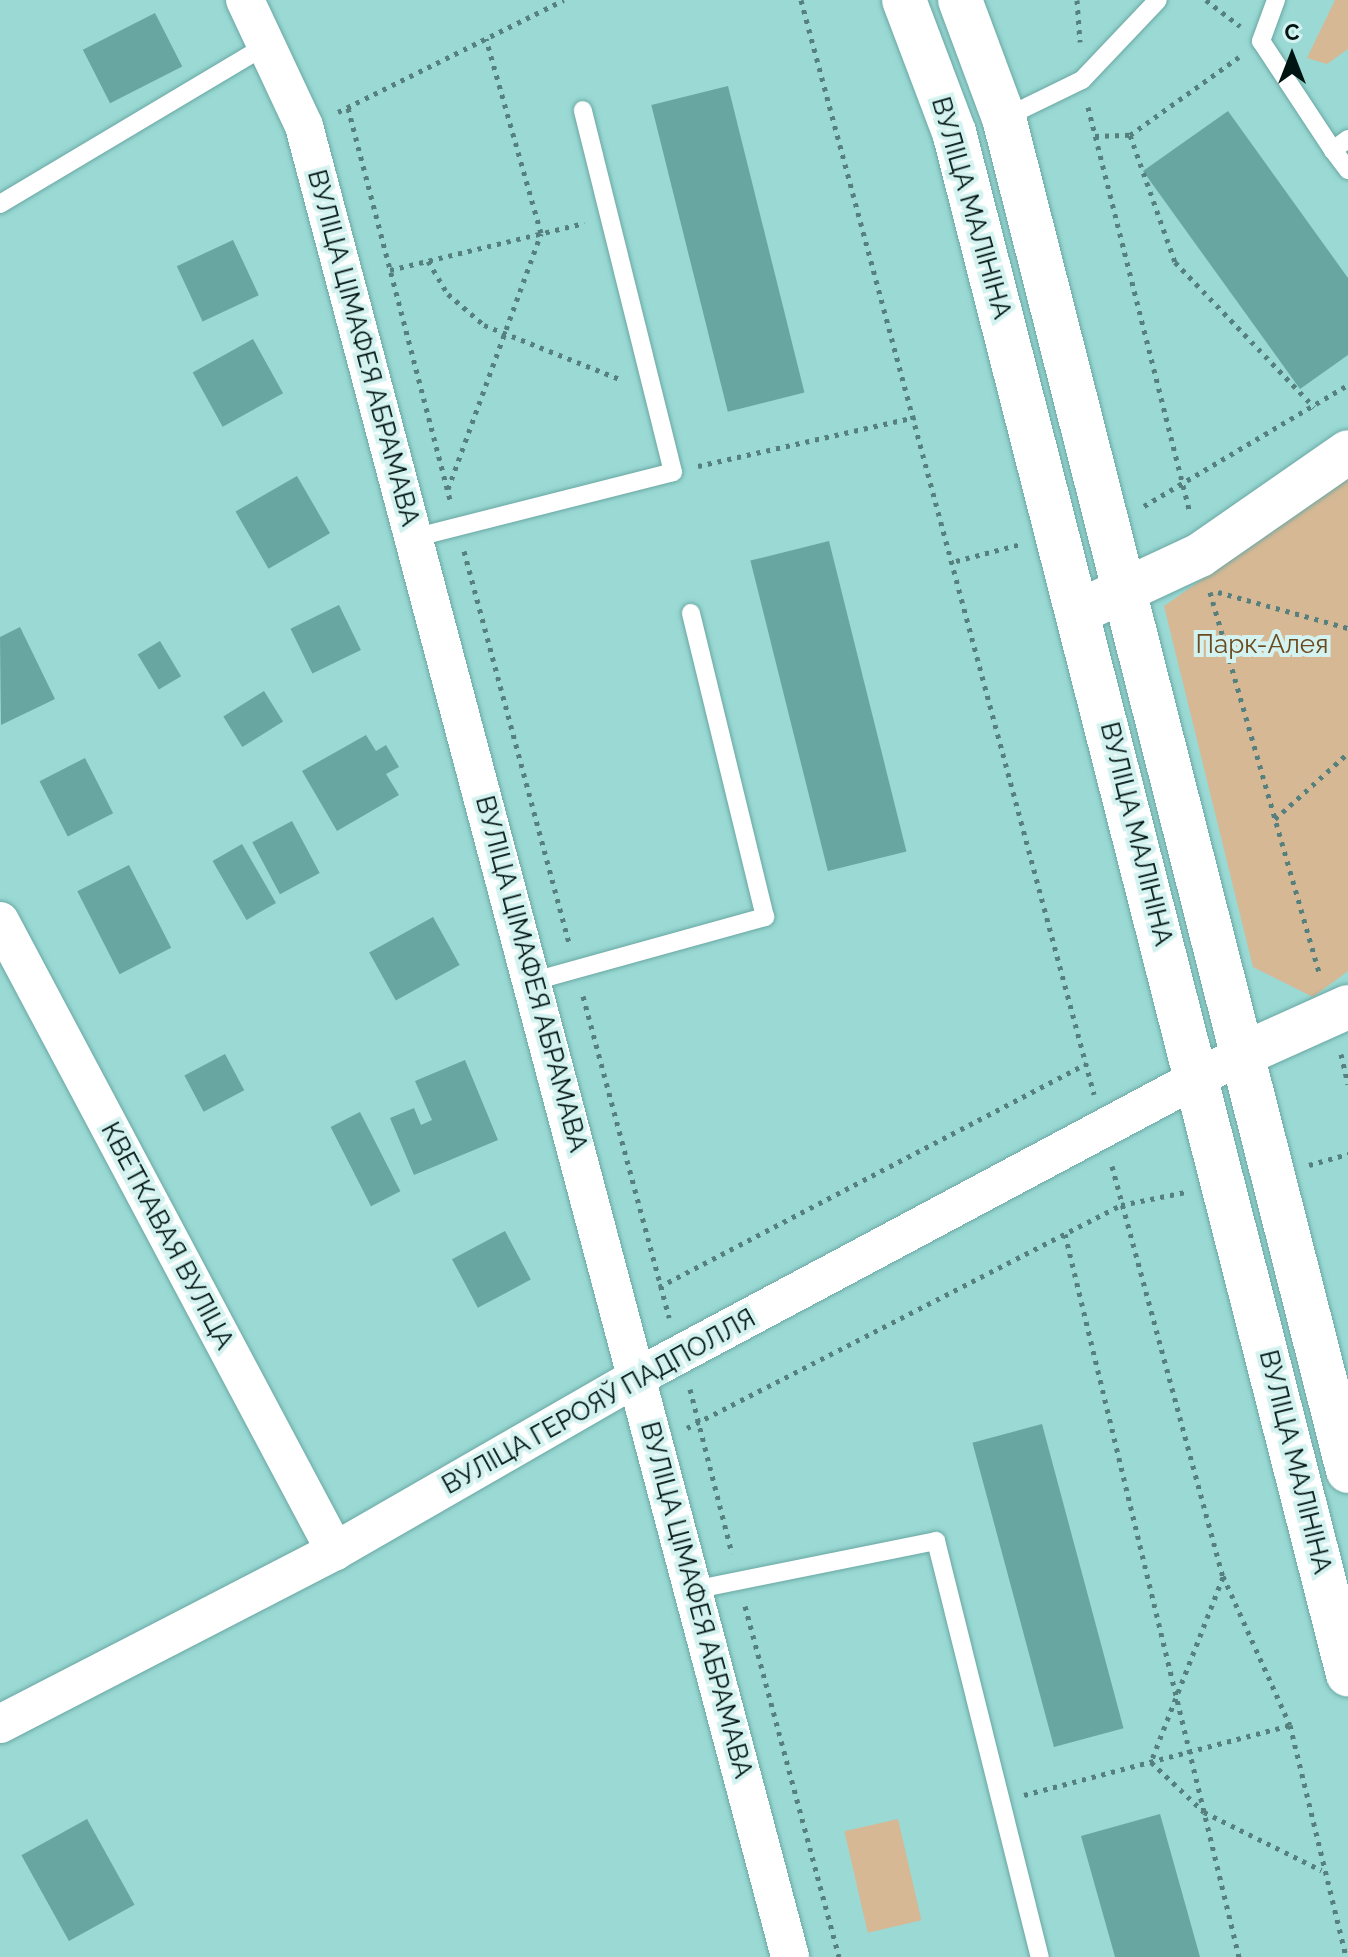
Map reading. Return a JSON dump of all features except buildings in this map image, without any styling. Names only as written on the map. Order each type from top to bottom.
[{"type":"main road","name":"ВУЛІЦА МАЛІНІНА","points":[[904,0],[954,132],[1080,611],[1348,1674]]},
{"type":"main road","name":"ВУЛІЦА МАЛІНІНА","points":[[960,0],[1004,118],[1111,524],[1269,1178],[1348,1471]]},
{"type":"main road","points":[[1080,611],[1200,555],[1348,452]]},
{"type":"main road","points":[[1241,1055],[1348,1007]]},
{"type":"street","name":"ВУЛІЦА ЦІМАФЕЯ АБРАМАВА","points":[[245,0],[304,126],[534,981],[790,1957]]},
{"type":"street","name":"КВЕТКАВАЯ ВУЛІЦА","points":[[0,921],[335,1551]]},
{"type":"street","name":"ВУЛІЦА ГЕРОЯЎ ПАДПОЛЛЯ","points":[[0,1724],[335,1551],[637,1377],[1103,1131],[1196,1076],[1241,1055]]},
{"type":"lane","points":[[1004,118],[1082,80],[1158,0]]},
{"type":"lane","points":[[1276,0],[1261,41],[1341,145],[1348,170]]},
{"type":"lane","points":[[0,204],[268,44]]},
{"type":"lane","points":[[413,538],[673,472],[583,110]]},
{"type":"lane","points":[[534,981],[765,917],[691,613]]},
{"type":"lane","points":[[693,1590],[936,1541],[1040,1957]]},
{"type":"path","points":[[304,126],[348,108],[564,0]]},
{"type":"path","points":[[801,0],[956,561],[1121,1205],[1223,1576],[1290,1725],[1322,1871],[1346,1957]]},
{"type":"path","points":[[1095,136],[1130,135],[1261,41],[1206,0]]},
{"type":"path","points":[[448,490],[541,233],[486,39]]},
{"type":"path","points":[[348,108],[839,1957]]},
{"type":"path","points":[[1130,135],[1175,262],[1314,407]]},
{"type":"path","points":[[390,270],[609,216]]},
{"type":"path","points":[[428,261],[448,294],[504,337],[653,391]]},
{"type":"path","points":[[1111,524],[1348,385]]},
{"type":"path","points":[[673,472],[916,417]]},
{"type":"path","points":[[956,561],[1058,535]]},
{"type":"path","points":[[1210,590],[1348,628]]},
{"type":"path","points":[[1275,819],[1348,753]]},
{"type":"path","points":[[619,1305],[660,1287],[1086,1064]]},
{"type":"path","points":[[1269,1178],[1348,1154]]},
{"type":"path","points":[[655,1446],[1121,1205],[1226,1185]]},
{"type":"path","points":[[1065,1234],[1239,1957]]},
{"type":"path","points":[[1151,1762],[1178,1704],[1223,1576]]},
{"type":"path","points":[[1001,1801],[1290,1725]]},
{"type":"path","points":[[1151,1762],[1204,1812],[1322,1871]]},
{"type":"green space","points":[[1335,0],[1348,0],[1348,49],[1327,64],[1307,58]]},
{"type":"green space","name":"Парк-Алея","points":[[1348,477],[1348,971],[1313,997],[1253,967],[1164,606]]},
{"type":"green space","points":[[898,1819],[921,1920],[868,1933],[844,1831]]}]
